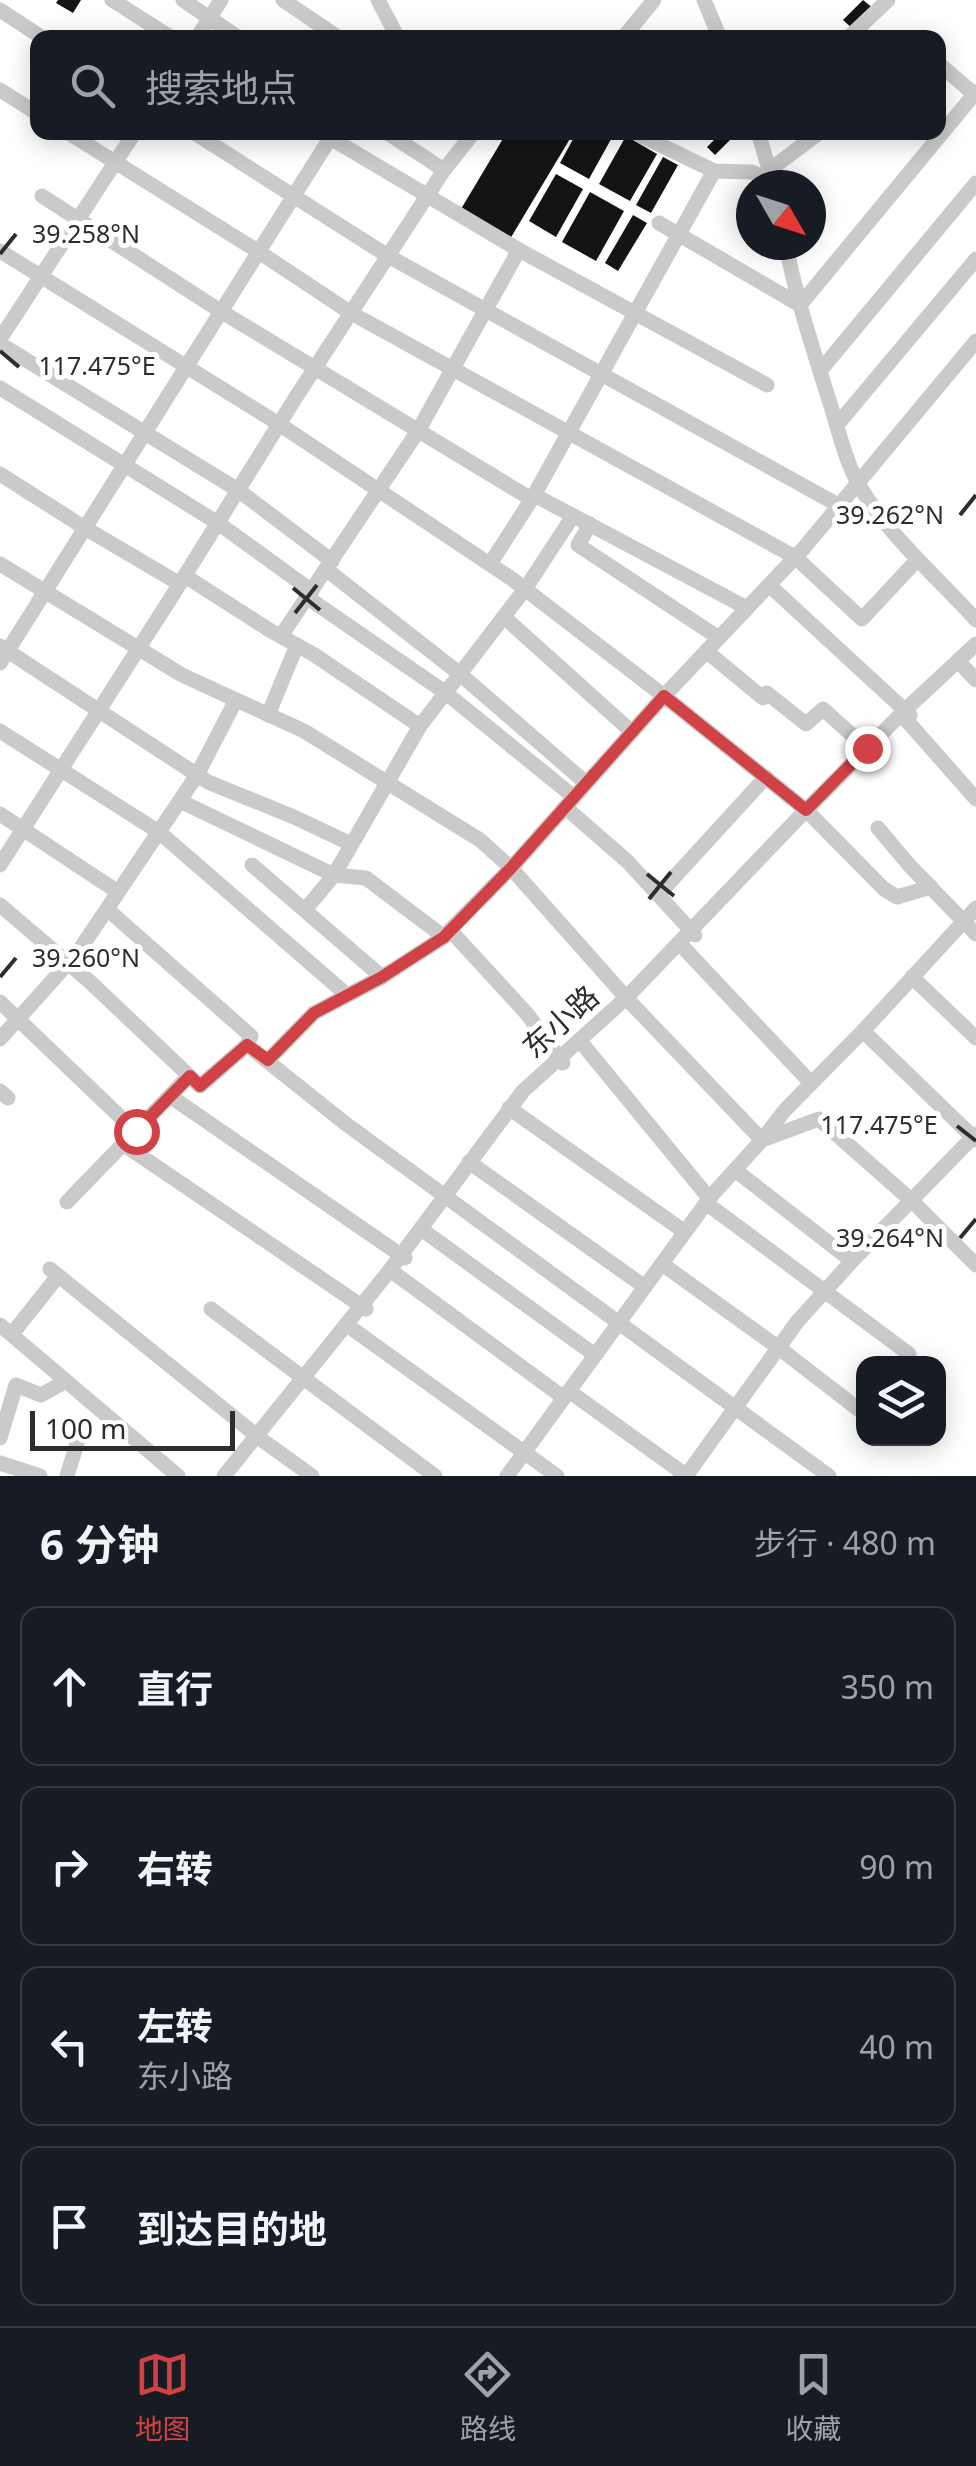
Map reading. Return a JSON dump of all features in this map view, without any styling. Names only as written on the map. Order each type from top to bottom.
[{"type":"street","points":[[112,0],[159,30]]},
{"type":"street","points":[[183,0],[227,30]]},
{"type":"street","points":[[201,30],[221,0]]},
{"type":"street","points":[[283,0],[327,30]]},
{"type":"street","points":[[378,0],[393,30]]},
{"type":"street","points":[[630,30],[654,0]]},
{"type":"street","points":[[704,0],[717,30]]},
{"type":"street","points":[[856,30],[888,0]]},
{"type":"street","points":[[0,10],[31,30]]},
{"type":"street","points":[[946,69],[975,93],[946,128]]},
{"type":"street","points":[[0,90],[30,109]]},
{"type":"street","points":[[79,140],[351,313],[795,557],[862,618],[917,560]]},
{"type":"street","points":[[129,140],[0,341],[238,490],[586,783]]},
{"type":"street","points":[[205,140],[388,256],[840,506]]},
{"type":"street","points":[[325,140],[222,312],[2,653],[99,710],[208,782],[294,816],[351,844]]},
{"type":"street","points":[[338,140],[520,250],[766,385]]},
{"type":"street","points":[[398,140],[444,170]]},
{"type":"street","points":[[453,140],[460,149]]},
{"type":"street","points":[[0,865],[314,369],[467,140]]},
{"type":"street","points":[[652,140],[714,172],[736,172]]},
{"type":"street","points":[[760,140],[769,170]]},
{"type":"street","points":[[780,170],[811,140]]},
{"type":"street","points":[[800,304],[936,140]]},
{"type":"street","points":[[490,564],[534,497],[714,172]]},
{"type":"street","points":[[820,371],[976,183]]},
{"type":"street","points":[[42,196],[314,369],[528,496],[590,524],[748,608]]},
{"type":"street","points":[[658,223],[800,304]]},
{"type":"street","points":[[281,636],[418,431],[520,250]]},
{"type":"street","points":[[0,252],[279,424],[525,589],[809,812],[884,889],[897,897],[931,887]]},
{"type":"street","points":[[837,426],[976,259]]},
{"type":"street","points":[[790,260],[820,371],[858,484],[917,560],[976,620]]},
{"type":"street","points":[[268,1060],[314,1013],[382,977],[447,934],[795,557],[976,341]]},
{"type":"street","points":[[0,388],[218,523],[446,693],[570,802],[694,934]]},
{"type":"street","points":[[0,474],[85,528],[313,654],[420,726]]},
{"type":"street","points":[[305,910],[334,875],[420,726],[525,589],[573,516]]},
{"type":"street","points":[[590,524],[578,545],[718,638]]},
{"type":"street","points":[[0,564],[182,676],[304,731],[480,840],[511,868],[628,1000],[762,1140]]},
{"type":"street","points":[[769,585],[906,715],[976,799]]},
{"type":"street","points":[[504,617],[632,732]]},
{"type":"street","name":"东小路","points":[[232,1476],[392,1272],[523,1092],[628,1000],[870,750],[966,661],[976,644]]},
{"type":"street","points":[[268,714],[297,645]]},
{"type":"street","points":[[706,651],[763,698],[766,693],[806,724],[823,709],[870,750]]},
{"type":"street","points":[[966,661],[976,680]]},
{"type":"street","points":[[0,1039],[69,964],[107,910],[198,775],[236,700]]},
{"type":"street","points":[[0,731],[159,832],[348,995]]},
{"type":"street","points":[[658,895],[766,777]]},
{"type":"street","points":[[180,801],[334,875],[366,878],[447,934],[528,1015],[562,1061]]},
{"type":"street","points":[[0,814],[118,892]]},
{"type":"street","points":[[878,828],[976,934]]},
{"type":"street","points":[[252,865],[382,977]]},
{"type":"street","points":[[0,905],[200,1086],[247,1045],[250,1036],[107,910]]},
{"type":"street","points":[[507,1476],[708,1200],[785,1110],[976,908]]},
{"type":"street","points":[[682,946],[811,1083]]},
{"type":"street","points":[[912,977],[976,1038]]},
{"type":"street","points":[[0,1002],[136,1131]]},
{"type":"street","points":[[392,1272],[686,1476],[797,1322],[975,1137],[862,1030]]},
{"type":"street","points":[[582,1043],[708,1200],[909,1354]]},
{"type":"street","points":[[247,1045],[346,1124],[829,1476]]},
{"type":"street","points":[[67,1202],[190,1076]]},
{"type":"street","points":[[170,1096],[403,1257]]},
{"type":"street","points":[[511,1109],[685,1232]]},
{"type":"street","points":[[762,1140],[820,1119],[911,1200],[976,1265]]},
{"type":"street","points":[[123,1144],[364,1308]]},
{"type":"street","points":[[471,1164],[645,1287]]},
{"type":"street","points":[[735,1170],[852,1261]]},
{"type":"street","points":[[423,1230],[596,1354]]},
{"type":"street","points":[[662,1264],[856,1407]]},
{"type":"street","points":[[178,1476],[6,1330],[54,1273],[312,1476]]},
{"type":"street","points":[[211,1308],[435,1476]]},
{"type":"street","points":[[349,1326],[557,1476]]},
{"type":"street","points":[[0,1438],[16,1385],[41,1395],[66,1381]]},
{"type":"street","points":[[67,1476],[82,1427]]},
{"type":"street","name":"东小路","points":[[224,1476],[260,1438]]},
{"type":"street","points":[[0,1463],[40,1476]]},
{"type":"building","points":[[81,0],[73,13],[56,3]]},
{"type":"building","points":[[863,0],[874,9],[854,30],[843,20]]},
{"type":"building","points":[[502,140],[569,140],[510,239],[461,209]]},
{"type":"building","points":[[573,140],[611,140],[589,179],[560,163]]},
{"type":"building","points":[[624,140],[633,140],[657,154],[630,201],[599,184]]},
{"type":"building","points":[[714,140],[730,140],[715,155],[707,147]]},
{"type":"building","points":[[663,157],[678,165],[651,213],[636,205]]},
{"type":"building","points":[[556,174],[583,189],[556,237],[529,221]]},
{"type":"building","points":[[590,192],[624,211],[596,261],[562,242]]},
{"type":"building","points":[[633,215],[647,223],[618,271],[605,263]]},
{"type":"route","points":[[136,1131],[190,1076],[200,1086],[247,1045],[268,1060],[314,1013],[382,977],[444,937],[664,696],[806,810],[867,748]]}]
